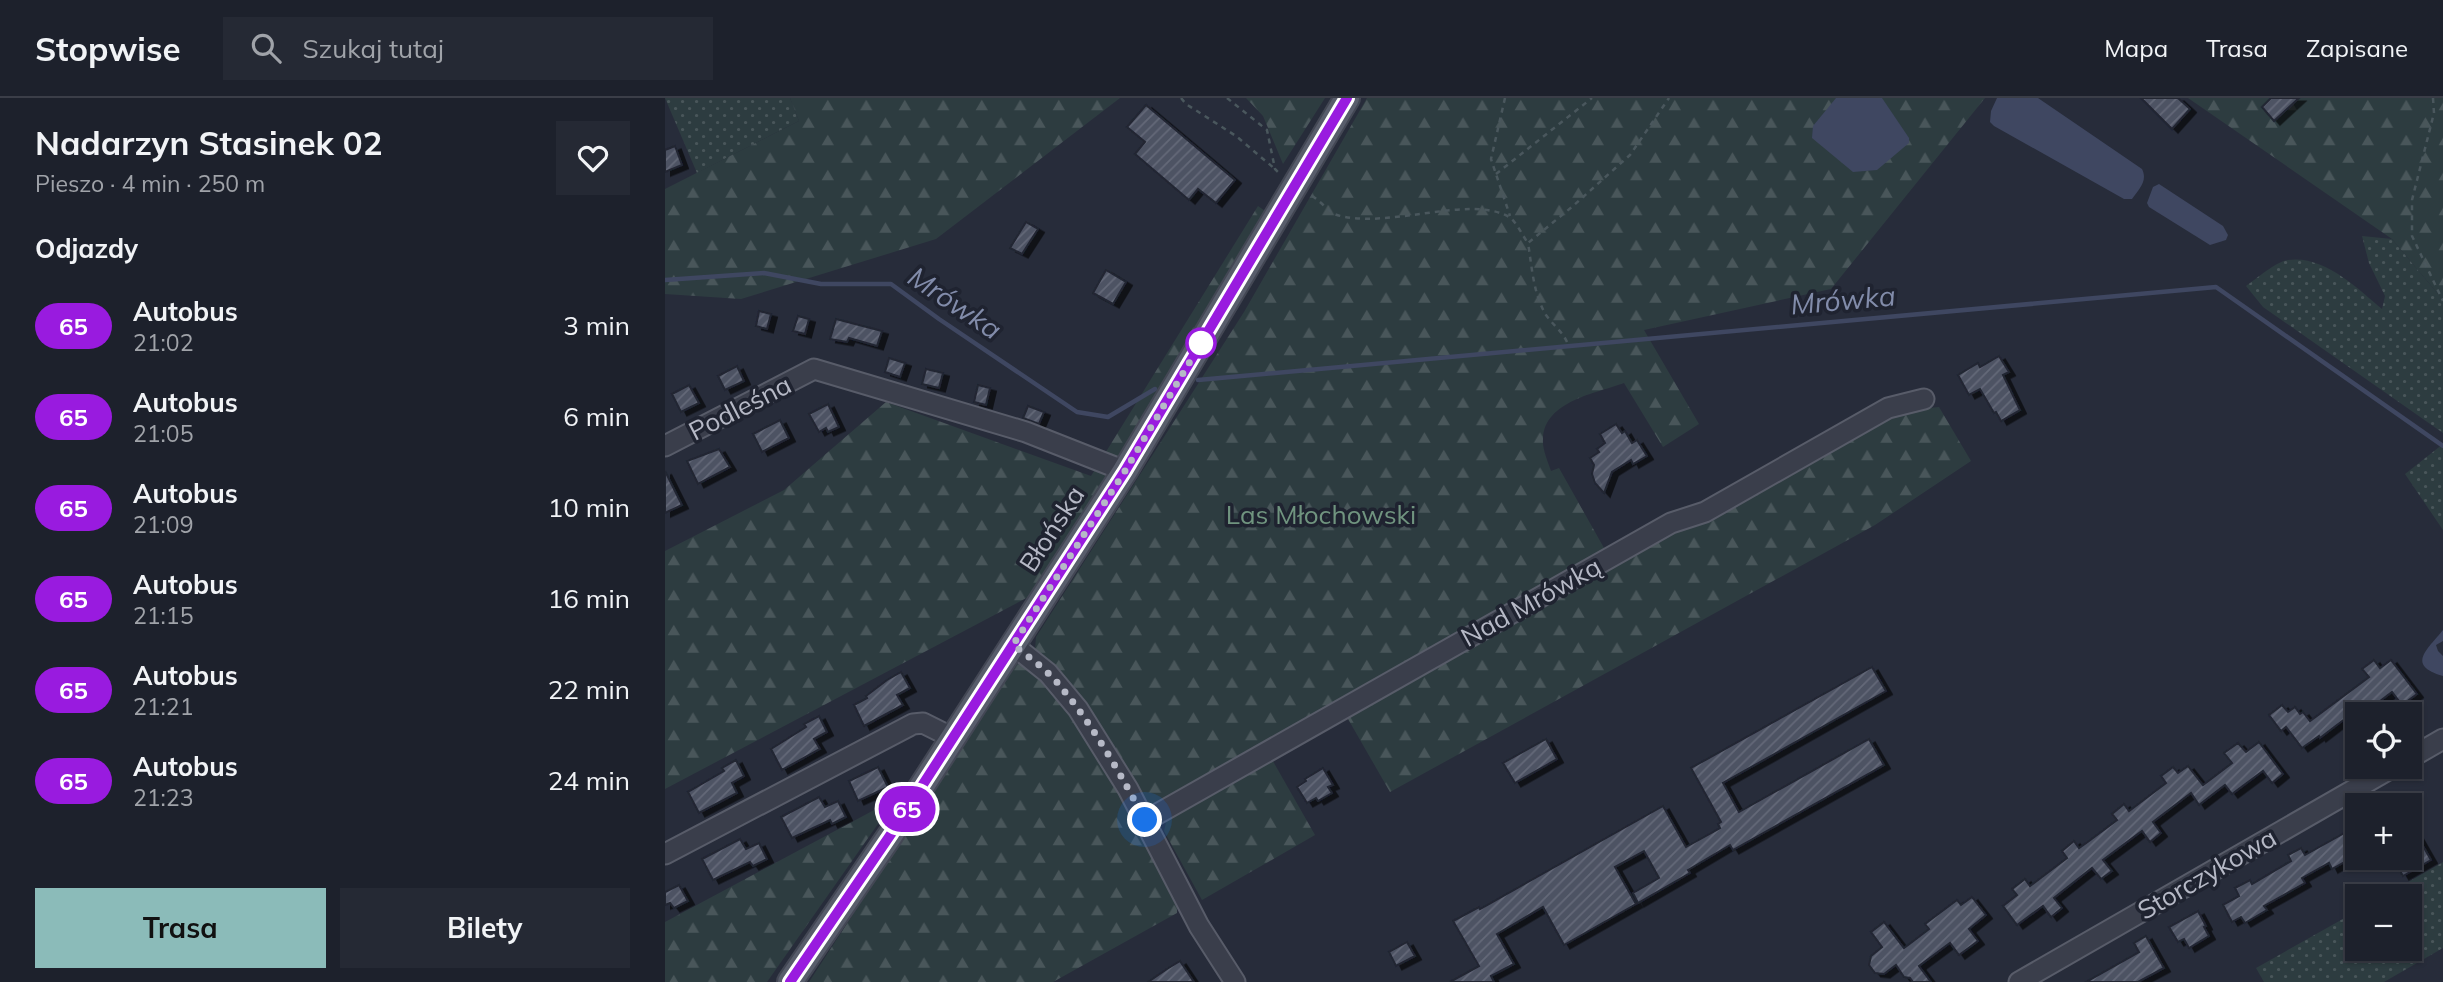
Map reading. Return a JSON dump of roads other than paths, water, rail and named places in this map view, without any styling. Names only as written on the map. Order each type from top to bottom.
[{"type":"main road","name":"Błońska","points":[[790,982],[891,834],[1125,471],[1347,98]]},
{"type":"street","name":"Podleśna","points":[[665,446],[814,369],[1026,432],[1125,471]]},
{"type":"street","name":"Nad Mrówką","points":[[1145,821],[1671,523],[1705,512],[1888,408],[1924,399]]},
{"type":"street","points":[[1013,645],[1048,673],[1065,691],[1128,789],[1199,926],[1235,982]]},
{"type":"street","points":[[665,854],[913,724],[923,723],[953,738]]},
{"type":"street","points":[[2422,751],[2443,739]]},
{"type":"street","name":"Storczykowa","points":[[2019,982],[2372,779]]},
{"type":"water","points":[[1836,98],[1882,98],[1909,138],[1909,143],[1877,170],[1853,172],[1812,138],[1813,126]]},
{"type":"water","points":[[1997,98],[2038,98],[2142,169],[2144,177],[2140,188],[2132,199],[2124,199],[1994,126],[1990,122],[1991,111]]},
{"type":"water","points":[[2159,184],[2223,226],[2228,235],[2226,240],[2210,245],[2149,207],[2147,203],[2153,187]]},
{"type":"water","points":[[2443,630],[2443,641],[2436,645],[2443,656],[2443,676],[2425,667],[2423,656]]},
{"type":"waterway","name":"Mrówka","points":[[665,280],[764,273],[821,284],[891,284],[1077,412],[1108,417],[1155,389]]},
{"type":"waterway","name":"Mrówka","points":[[1198,380],[2216,287],[2443,446]]},
{"type":"park label","name":"Las Młochowski","points":[[1321,515]]}]
